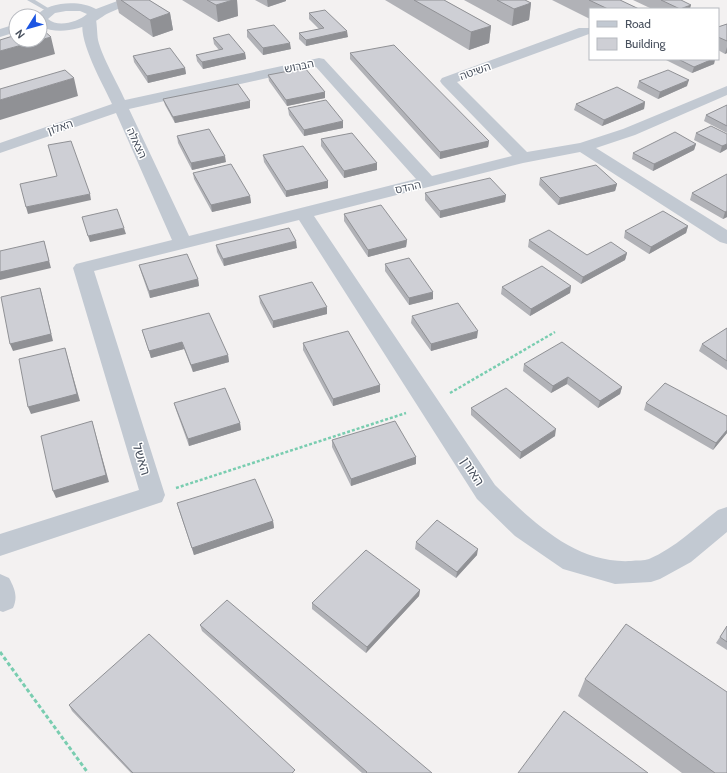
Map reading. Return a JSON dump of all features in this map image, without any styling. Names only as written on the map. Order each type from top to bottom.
[{"type":"street","points":[[48,17],[65,7],[79,6],[106,0]]},
{"type":"street","points":[[48,22],[62,27],[77,24],[107,8],[133,0]]},
{"type":"street","points":[[79,6],[91,10],[94,13],[91,17]]},
{"type":"street","name":"הצאלה","points":[[91,17],[88,29],[92,44],[183,243]]},
{"type":"street","name":"הצאלה","points":[[62,27],[82,35],[92,44]]},
{"type":"street","name":"השיטה","points":[[523,158],[447,81],[584,31]]},
{"type":"street","name":"הברוש","points":[[120,106],[319,62],[428,182]]},
{"type":"street","name":"ההדס","points":[[83,268],[523,158],[583,147],[629,132],[726,92]]},
{"type":"street","name":"האלון","points":[[0,148],[120,106]]},
{"type":"street","points":[[583,147],[727,238]]},
{"type":"street","name":"האורן","points":[[303,212],[486,492],[524,529],[572,562],[615,573],[651,571],[682,554],[727,517]]},
{"type":"street","name":"האשל","points":[[83,268],[153,495]]},
{"type":"street","points":[[0,545],[153,495]]},
{"type":"path","points":[[153,495],[430,405],[555,332]]},
{"type":"path","points":[[0,652],[88,773]]},
{"type":"building","points":[[121,0],[149,0],[170,13],[150,20]]},
{"type":"building","points":[[207,0],[233,0],[216,5]]},
{"type":"building","points":[[414,0],[444,0],[491,26],[471,32]]},
{"type":"building","points":[[497,0],[525,0],[531,3],[514,9]]},
{"type":"building","points":[[589,0],[620,0],[637,8],[606,8]]},
{"type":"building","points":[[661,0],[681,0],[691,5],[678,8]]},
{"type":"building","points":[[325,10],[347,31],[306,40],[299,33],[324,28],[309,13]]},
{"type":"building","points":[[727,24],[727,41],[719,37],[719,27]]},
{"type":"building","points":[[274,25],[290,43],[263,48],[247,30]]},
{"type":"building","points":[[229,34],[245,53],[202,62],[196,55],[223,49],[213,38]]},
{"type":"building","points":[[8,38],[8,48],[11,48],[0,51],[0,40]]},
{"type":"building","points":[[394,45],[489,141],[440,152],[350,53]]},
{"type":"building","points":[[170,48],[185,68],[147,76],[133,56]]},
{"type":"building","points":[[680,60],[711,60],[694,67]]},
{"type":"building","points":[[305,68],[325,92],[286,100],[268,75]]},
{"type":"building","points":[[65,70],[74,78],[0,100],[0,89]]},
{"type":"building","points":[[668,70],[689,80],[660,92],[639,81]]},
{"type":"building","points":[[238,84],[250,101],[173,117],[163,99]]},
{"type":"building","points":[[617,87],[645,102],[604,120],[576,104]]},
{"type":"building","points":[[326,100],[343,121],[304,130],[288,108]]},
{"type":"building","points":[[727,105],[727,126],[706,115]]},
{"type":"building","points":[[711,126],[727,134],[727,144],[722,146],[696,133]]},
{"type":"building","points":[[209,129],[225,156],[191,163],[177,136]]},
{"type":"building","points":[[675,132],[696,144],[654,164],[633,153]]},
{"type":"building","points":[[352,133],[377,163],[344,171],[321,139]]},
{"type":"building","points":[[71,141],[90,194],[26,207],[20,184],[57,176],[48,145]]},
{"type":"building","points":[[303,146],[328,181],[286,191],[263,155]]},
{"type":"building","points":[[231,164],[250,196],[211,205],[193,173]]},
{"type":"building","points":[[596,165],[617,184],[560,198],[540,178]]},
{"type":"building","points":[[727,174],[727,211],[725,212],[692,193]]},
{"type":"building","points":[[490,178],[506,195],[440,211],[425,193]]},
{"type":"building","points":[[381,205],[407,240],[368,250],[344,214]]},
{"type":"building","points":[[117,209],[124,228],[88,236],[82,217]]},
{"type":"building","points":[[663,211],[688,226],[651,247],[625,231]]},
{"type":"building","points":[[289,228],[296,241],[223,259],[216,245]]},
{"type":"building","points":[[549,230],[587,255],[611,242],[627,253],[583,277],[529,240]]},
{"type":"building","points":[[44,241],[49,261],[0,272],[0,251]]},
{"type":"building","points":[[187,254],[198,279],[149,291],[139,265]]},
{"type":"building","points":[[409,258],[433,292],[409,298],[385,264]]},
{"type":"building","points":[[542,266],[571,286],[531,309],[502,287]]},
{"type":"building","points":[[312,282],[327,307],[273,321],[259,296]]},
{"type":"building","points":[[40,288],[51,334],[10,344],[1,297]]},
{"type":"building","points":[[458,303],[478,331],[431,344],[412,316]]},
{"type":"building","points":[[209,313],[228,355],[191,365],[182,342],[149,351],[142,330]]},
{"type":"building","points":[[727,328],[727,361],[702,344]]},
{"type":"building","points":[[348,331],[380,385],[333,399],[303,343]]},
{"type":"building","points":[[562,342],[622,387],[600,401],[568,377],[553,386],[524,364]]},
{"type":"building","points":[[65,348],[77,394],[28,407],[19,359]]},
{"type":"building","points":[[665,383],[727,416],[727,430],[716,443],[646,403]]},
{"type":"building","points":[[225,388],[240,423],[188,439],[174,403]]},
{"type":"building","points":[[506,388],[556,429],[521,452],[471,408]]},
{"type":"building","points":[[92,421],[106,475],[53,491],[41,436]]},
{"type":"building","points":[[395,421],[416,457],[351,479],[332,440]]},
{"type":"building","points":[[255,479],[273,521],[192,548],[177,503]]},
{"type":"building","points":[[437,520],[478,549],[457,572],[416,542]]},
{"type":"building","points":[[366,550],[420,590],[367,647],[312,603]]},
{"type":"building","points":[[227,600],[432,773],[366,773],[367,772],[200,625]]},
{"type":"building","points":[[626,624],[727,692],[727,773],[715,773],[585,679]]},
{"type":"building","points":[[727,626],[727,642],[720,637]]},
{"type":"building","points":[[149,634],[295,770],[292,773],[133,773],[69,705]]},
{"type":"building","points":[[564,711],[648,773],[518,773]]}]
